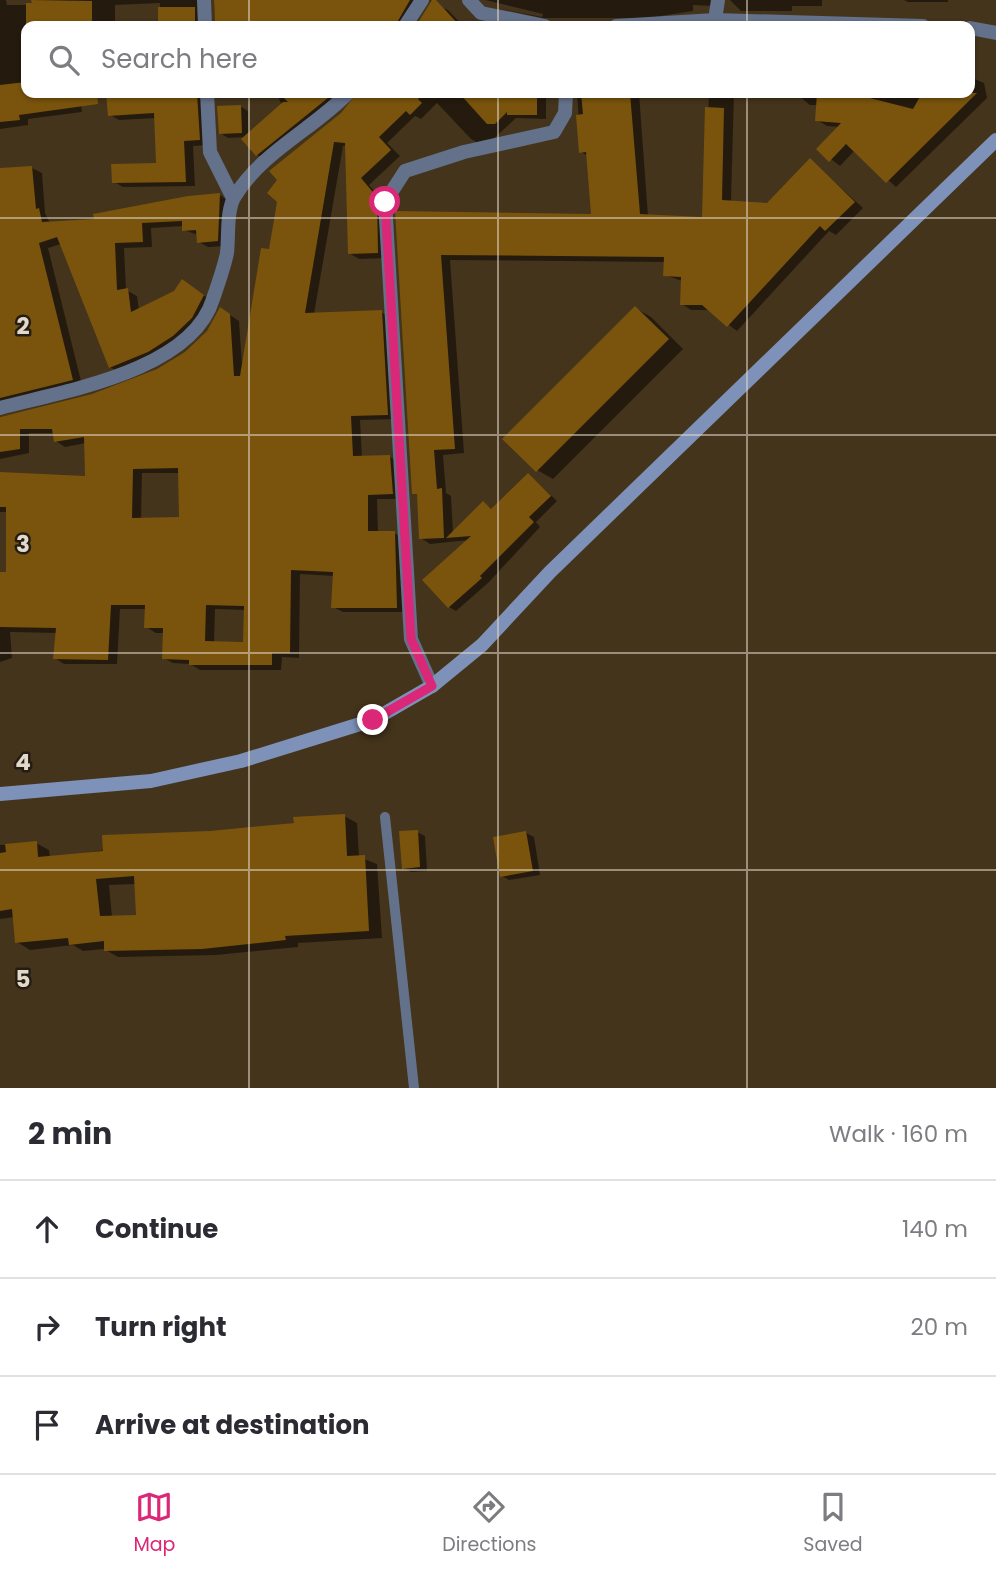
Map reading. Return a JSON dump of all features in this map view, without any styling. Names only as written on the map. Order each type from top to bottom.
[{"type":"main road","points":[[0,794],[151,780],[241,761],[373,720],[432,686],[482,645],[550,572],[996,140]]},
{"type":"street","points":[[204,0],[205,21]]},
{"type":"street","points":[[408,21],[422,0]]},
{"type":"street","points":[[469,0],[481,13],[520,21]]},
{"type":"street","points":[[715,20],[718,0]]},
{"type":"street","points":[[698,21],[750,21]]},
{"type":"street","points":[[975,29],[996,33]]},
{"type":"street","points":[[207,98],[210,152],[233,198]]},
{"type":"street","points":[[0,408],[99,381],[152,362],[184,339],[208,316],[226,255],[233,198],[260,166],[342,98]]},
{"type":"street","points":[[432,686],[411,639],[385,202],[405,171],[464,152],[554,132],[565,113],[566,98]]},
{"type":"lane","points":[[385,817],[414,1088]]},
{"type":"building","points":[[31,0],[92,1],[92,21],[26,21],[26,3],[32,3]]},
{"type":"building","points":[[214,0],[410,0],[398,21],[215,21]]},
{"type":"building","points":[[432,0],[436,0],[455,21],[419,21]]},
{"type":"building","points":[[158,7],[195,7],[195,21],[158,21]]},
{"type":"building","points":[[21,83],[21,98],[97,98],[98,104],[19,115],[20,120],[0,122],[0,85]]},
{"type":"building","points":[[106,98],[197,98],[200,140],[184,141],[186,182],[112,183],[111,164],[156,163],[154,113],[108,116]]},
{"type":"building","points":[[284,98],[328,98],[256,156],[241,139],[283,102],[288,102]]},
{"type":"building","points":[[353,98],[419,98],[422,103],[410,115],[406,111],[379,137],[391,150],[361,178],[377,197],[378,253],[348,254],[345,143],[334,142],[305,313],[382,310],[388,415],[351,416],[353,456],[390,455],[393,494],[368,495],[368,531],[395,531],[397,608],[331,608],[333,572],[291,570],[290,653],[272,653],[272,665],[189,665],[189,660],[162,659],[163,628],[144,628],[145,605],[111,605],[108,660],[53,659],[56,628],[0,627],[0,572],[6,572],[6,507],[0,507],[0,472],[85,476],[84,437],[54,442],[52,429],[20,429],[20,449],[0,452],[0,417],[92,394],[157,369],[185,352],[207,331],[220,307],[230,314],[234,376],[240,376],[261,248],[269,249],[277,202],[267,193],[277,180],[269,171],[341,113]],"holes":[[[178,468],[179,517],[132,518],[133,469]],[[206,605],[244,606],[243,642],[205,641]]]},
{"type":"building","points":[[464,98],[537,98],[537,115],[507,115],[507,112],[495,124],[487,124]]},
{"type":"building","points":[[581,98],[630,98],[640,214],[702,217],[705,107],[724,108],[722,200],[767,203],[810,158],[855,202],[825,231],[820,226],[727,327],[702,305],[680,305],[681,277],[663,276],[664,257],[441,255],[455,449],[434,450],[437,489],[442,488],[444,538],[419,539],[417,494],[412,494],[395,211],[591,214],[586,152],[579,153],[576,115],[583,114]]},
{"type":"building","points":[[817,98],[870,98],[913,109],[919,98],[972,98],[886,183],[846,144],[829,162],[816,149],[841,123],[815,121]]},
{"type":"building","points":[[241,105],[242,133],[219,134],[217,106]]},
{"type":"building","points":[[32,166],[36,209],[39,208],[42,222],[94,219],[93,214],[188,196],[220,193],[218,241],[197,243],[196,230],[182,231],[182,221],[142,223],[143,242],[115,243],[117,290],[128,288],[131,312],[174,291],[182,279],[204,295],[192,318],[173,336],[148,352],[109,368],[57,237],[39,243],[73,380],[0,398],[0,168]]},
{"type":"building","points":[[635,306],[669,339],[536,472],[502,439]]},
{"type":"building","points":[[528,473],[551,496],[529,517],[534,522],[480,576],[482,578],[448,608],[422,580],[471,536],[446,538],[483,501],[491,509]]},
{"type":"building","points":[[345,814],[347,856],[365,855],[369,931],[285,936],[286,940],[202,949],[104,951],[104,941],[69,945],[68,938],[15,943],[12,909],[0,911],[0,853],[6,852],[5,844],[37,841],[38,857],[103,851],[102,835],[210,831],[294,823],[293,817]],"holes":[[[134,876],[136,915],[100,916],[96,879]]]},
{"type":"building","points":[[418,830],[420,867],[402,869],[399,831]]},
{"type":"building","points":[[526,831],[533,871],[500,877],[493,837]]},
{"type":"route","points":[[373,720],[432,686],[418,660],[411,639],[385,202]]}]
